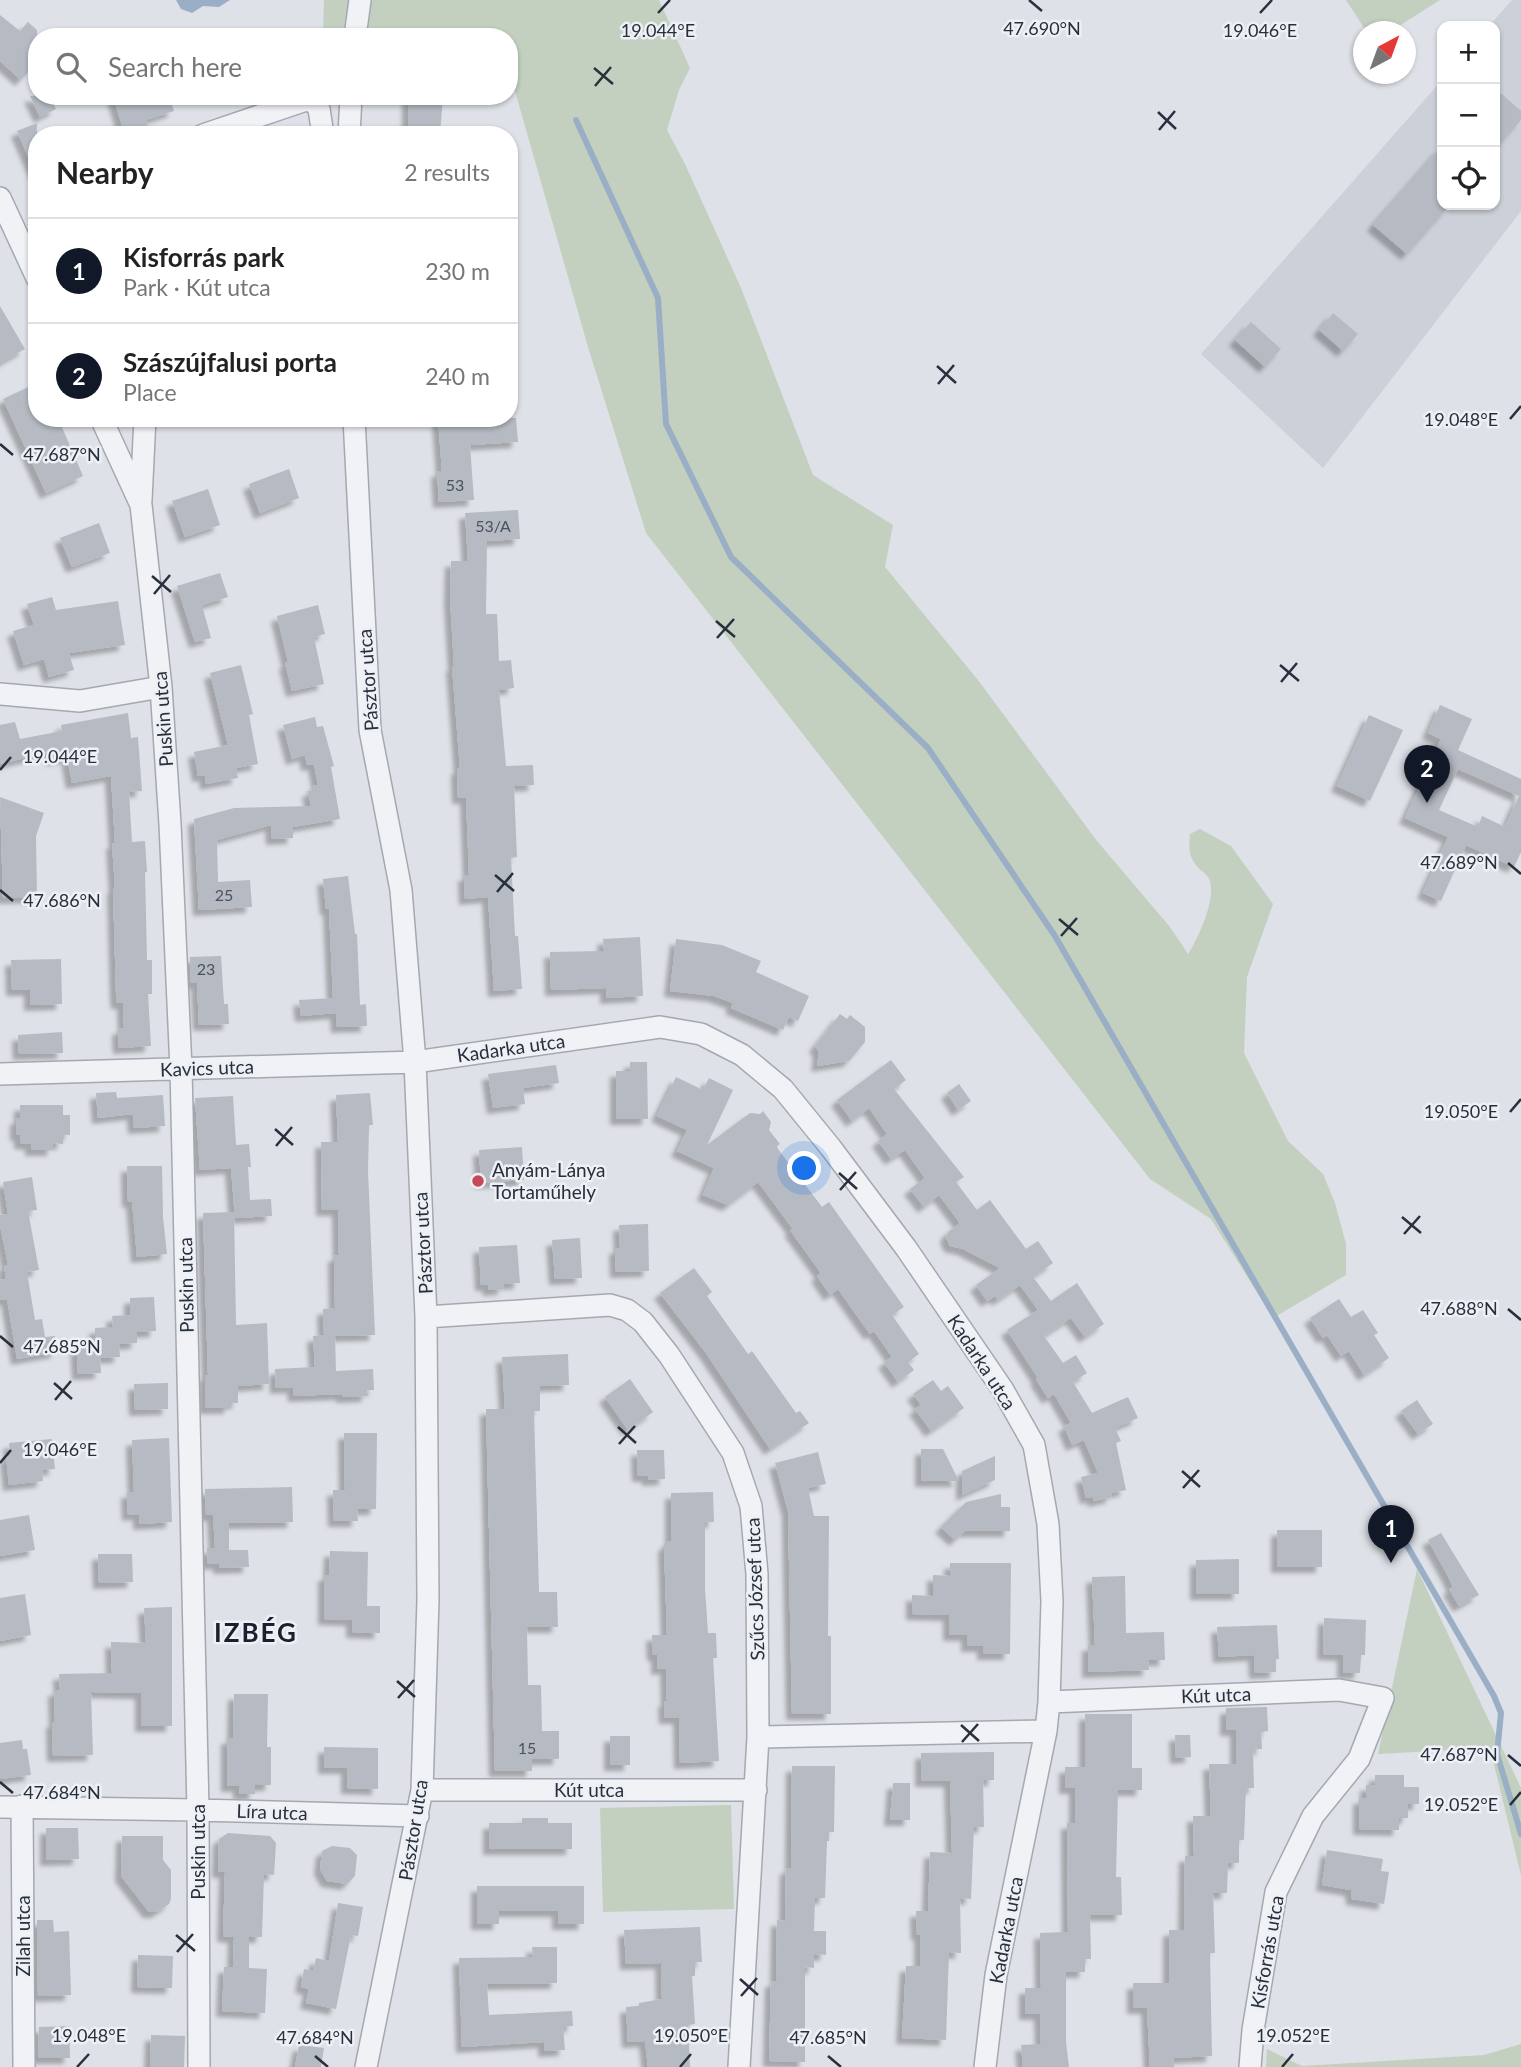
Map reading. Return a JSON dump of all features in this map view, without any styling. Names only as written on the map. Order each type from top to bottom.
[{"type":"street","points":[[356,28],[360,0]]},
{"type":"street","points":[[230,126],[291,105]]},
{"type":"street","points":[[316,105],[322,126]]},
{"type":"street","points":[[349,126],[351,105]]},
{"type":"street","points":[[0,198],[28,259]]},
{"type":"street","name":"Puskin utca","points":[[105,427],[141,505]]},
{"type":"street","name":"Puskin utca","points":[[145,427],[141,505],[161,687],[181,1069],[198,1810],[199,2067]]},
{"type":"street","name":"Pásztor utca","points":[[354,427],[370,730],[401,890],[415,1062],[426,1317],[428,1600],[422,1790],[366,2067]]},
{"type":"street","points":[[0,694],[80,701],[161,687]]},
{"type":"street","name":"Kadarka utca","points":[[415,1062],[660,1027],[701,1034],[743,1055],[783,1089],[831,1148],[906,1248],[1003,1390],[1034,1445],[1048,1524],[1052,1601],[1046,1731],[996,1975],[985,2067]]},
{"type":"street","name":"Kavics utca","points":[[0,1074],[415,1062]]},
{"type":"street","name":"Szűcs József utca","points":[[426,1317],[610,1305],[627,1310],[643,1322],[669,1355],[733,1453],[751,1506],[757,1574],[758,1737],[740,2067]]},
{"type":"street","name":"Kút utca","points":[[1049,1702],[1339,1690],[1383,1698]]},
{"type":"street","name":"Kisforrás utca","points":[[1250,2067],[1253,2030],[1276,1892],[1313,1816],[1359,1759],[1383,1698]]},
{"type":"street","points":[[758,1737],[1046,1731]]},
{"type":"street","name":"Kút utca","points":[[422,1790],[756,1790]]},
{"type":"street","name":"Zilah utca","points":[[22,1806],[24,2067]]},
{"type":"street","name":"Líra utca","points":[[0,1807],[418,1816]]},
{"type":"shaded area","points":[[1512,0],[1521,0],[1521,211],[1323,468],[1201,354],[1437,86],[1437,210],[1500,210],[1500,21],[1493,21]]},
{"type":"green space","points":[[324,0],[659,0],[690,68],[679,90],[667,130],[741,288],[813,475],[893,525],[885,567],[978,680],[1097,841],[1170,927],[1188,954],[1202,928],[1211,894],[1208,877],[1192,858],[1190,834],[1200,829],[1231,846],[1273,904],[1247,977],[1244,1053],[1288,1141],[1323,1174],[1335,1203],[1346,1244],[1346,1275],[1273,1318],[1211,1219],[1150,1179],[646,533],[588,347],[518,102],[518,28],[323,28]]},
{"type":"green space","points":[[1346,0],[1440,0],[1407,21],[1360,21]]},
{"type":"green space","points":[[1417,1569],[1521,1788],[1521,1875],[1490,1748],[1378,1754]]},
{"type":"green space","points":[[731,1805],[734,1909],[603,1912],[600,1808]]},
{"type":"green space","points":[[1521,2044],[1521,2067],[1266,2067],[1267,2049],[1302,2066],[1484,2055]]},
{"type":"water","points":[[176,0],[230,0],[219,7],[203,6],[192,13],[181,9]]},
{"type":"building","points":[[0,15],[20,31],[28,22],[35,28],[28,28],[28,72],[21,80],[0,61]]},
{"type":"building","points":[[1500,92],[1521,111],[1521,120],[1500,144]]},
{"type":"building","points":[[34,105],[54,105],[56,109],[40,117]]},
{"type":"building","points":[[116,105],[172,105],[174,111],[146,120],[148,126],[122,126]]},
{"type":"building","points":[[408,105],[442,105],[441,126],[408,126]]},
{"type":"building","points":[[28,127],[28,156],[17,131]]},
{"type":"building","points":[[1437,152],[1437,210],[1446,210],[1407,254],[1373,225]]},
{"type":"building","points":[[0,306],[25,349],[0,363]]},
{"type":"building","points":[[1333,313],[1358,334],[1343,351],[1319,330]]},
{"type":"building","points":[[1251,322],[1281,349],[1265,367],[1235,340]]},
{"type":"building","points":[[28,387],[28,427],[62,427],[83,476],[46,493],[3,399]]},
{"type":"building","points":[[439,427],[517,427],[518,442],[470,445],[474,500],[439,502],[437,471],[442,471]]},
{"type":"building","points":[[289,469],[299,498],[260,513],[249,484]]},
{"type":"building","points":[[208,489],[220,525],[185,537],[172,501]]},
{"type":"building","points":[[518,510],[520,539],[487,541],[486,614],[497,614],[499,661],[511,660],[514,688],[499,690],[506,766],[533,765],[534,785],[514,786],[517,857],[511,858],[515,936],[518,936],[522,989],[494,991],[488,897],[465,899],[464,875],[469,875],[466,798],[458,798],[457,769],[460,768],[452,666],[451,561],[468,561],[465,513]]},
{"type":"building","points":[[99,523],[110,553],[72,567],[60,538]]},
{"type":"building","points":[[220,573],[228,597],[202,605],[211,638],[195,642],[177,586]]},
{"type":"building","points":[[52,597],[56,610],[118,601],[125,645],[69,653],[74,670],[49,677],[44,659],[24,665],[13,631],[34,625],[27,604]]},
{"type":"building","points":[[318,605],[325,634],[314,637],[324,684],[292,691],[277,616]]},
{"type":"building","points":[[241,665],[253,714],[249,715],[258,764],[236,768],[238,778],[206,784],[205,775],[198,776],[194,752],[228,745],[210,673]]},
{"type":"building","points":[[1440,705],[1472,719],[1458,750],[1521,779],[1521,852],[1514,867],[1466,845],[1441,901],[1423,893],[1448,837],[1405,818],[1441,739],[1428,733]],"holes":[[[1458,769],[1519,796],[1505,827],[1482,816],[1478,827],[1439,810]]]},
{"type":"building","points":[[128,713],[131,738],[138,737],[142,791],[129,792],[132,842],[145,841],[147,960],[152,960],[152,994],[148,994],[151,1046],[119,1048],[118,1029],[124,1028],[123,1003],[117,1003],[116,994],[112,843],[115,843],[111,776],[72,783],[67,757],[52,760],[51,752],[0,764],[0,725],[15,722],[20,739],[62,731],[61,725]]},
{"type":"building","points":[[1369,715],[1403,730],[1370,801],[1337,786]]},
{"type":"building","points":[[315,717],[317,727],[323,726],[334,766],[331,767],[340,819],[293,827],[293,838],[272,839],[271,825],[217,840],[218,882],[250,880],[252,907],[199,910],[194,819],[234,808],[311,806],[308,791],[314,790],[313,786],[318,785],[314,764],[307,765],[305,755],[292,759],[283,725]]},
{"type":"building","points":[[0,797],[44,813],[36,836],[37,897],[3,898]]},
{"type":"building","points":[[348,876],[357,934],[360,1005],[366,1004],[367,1026],[337,1027],[336,1013],[301,1016],[299,1000],[333,998],[329,909],[326,909],[323,879]]},
{"type":"building","points":[[640,937],[643,996],[606,998],[606,988],[551,990],[550,952],[604,951],[603,939]]},
{"type":"building","points":[[676,939],[722,945],[761,961],[756,972],[809,996],[798,1021],[789,1017],[783,1030],[731,1008],[733,1003],[714,996],[670,991]]},
{"type":"building","points":[[221,956],[224,1004],[228,1004],[229,1024],[199,1025],[197,983],[191,983],[190,957]]},
{"type":"building","points":[[61,959],[62,1004],[30,1005],[30,990],[12,990],[11,960]]},
{"type":"building","points":[[840,1014],[847,1019],[850,1015],[865,1027],[865,1042],[849,1061],[817,1066],[819,1052],[815,1046]]},
{"type":"building","points":[[62,1032],[63,1053],[19,1054],[18,1035]]},
{"type":"building","points":[[891,1060],[906,1080],[894,1089],[964,1177],[956,1182],[977,1210],[990,1200],[1026,1249],[1038,1241],[1053,1263],[1033,1277],[1051,1301],[1077,1283],[1104,1324],[1085,1337],[1071,1318],[1044,1336],[1063,1363],[1076,1355],[1087,1373],[1073,1382],[1092,1413],[1128,1397],[1138,1418],[1115,1428],[1121,1441],[1116,1443],[1126,1490],[1094,1501],[1093,1497],[1086,1498],[1081,1477],[1098,1473],[1084,1440],[1072,1445],[1064,1426],[1071,1423],[1054,1394],[1048,1398],[1007,1330],[1038,1310],[1020,1285],[998,1300],[995,1296],[987,1301],[976,1285],[1000,1268],[963,1249],[950,1246],[946,1237],[948,1232],[960,1223],[939,1195],[924,1207],[910,1189],[925,1178],[905,1150],[891,1159],[878,1141],[887,1134],[869,1108],[852,1121],[837,1100]]},
{"type":"building","points":[[630,1062],[647,1062],[648,1119],[616,1119],[616,1071],[630,1071]]},
{"type":"building","points":[[556,1065],[559,1083],[523,1088],[525,1104],[493,1108],[488,1074]]},
{"type":"building","points":[[676,1077],[703,1090],[709,1078],[733,1090],[707,1145],[750,1113],[760,1114],[763,1111],[771,1122],[769,1130],[780,1144],[778,1149],[822,1207],[829,1202],[904,1307],[892,1315],[919,1354],[908,1362],[914,1370],[898,1382],[884,1362],[892,1357],[874,1331],[870,1334],[838,1289],[830,1295],[817,1276],[821,1273],[790,1230],[793,1229],[758,1182],[728,1205],[703,1195],[714,1168],[677,1151],[687,1130],[657,1116]]},
{"type":"building","points":[[959,1084],[971,1101],[958,1110],[947,1093]]},
{"type":"building","points":[[116,1092],[117,1098],[163,1095],[165,1126],[134,1128],[133,1114],[98,1118],[96,1093]]},
{"type":"building","points":[[370,1093],[373,1125],[369,1125],[368,1171],[375,1335],[335,1336],[336,1371],[373,1369],[374,1390],[367,1390],[368,1396],[294,1396],[293,1387],[276,1388],[275,1369],[315,1367],[313,1336],[324,1335],[323,1309],[335,1308],[334,1256],[339,1255],[338,1210],[322,1210],[321,1142],[338,1142],[336,1095]]},
{"type":"building","points":[[233,1096],[236,1145],[249,1144],[250,1200],[271,1199],[272,1216],[235,1218],[231,1168],[200,1170],[195,1098]]},
{"type":"building","points":[[20,1105],[63,1105],[63,1115],[70,1115],[70,1135],[63,1135],[63,1144],[53,1143],[53,1150],[31,1150],[31,1144],[20,1143],[20,1135],[16,1135],[16,1118],[20,1119]]},
{"type":"building","points":[[522,1147],[524,1180],[481,1183],[479,1150]]},
{"type":"building","points":[[127,1166],[162,1166],[167,1254],[137,1257],[132,1201],[128,1202]]},
{"type":"building","points":[[32,1177],[37,1210],[28,1211],[39,1270],[27,1272],[35,1320],[42,1319],[45,1337],[55,1336],[57,1352],[17,1359],[7,1299],[0,1300],[0,1280],[6,1279],[4,1265],[8,1265],[0,1215],[8,1214],[3,1182]]},
{"type":"building","points":[[234,1212],[236,1325],[267,1323],[269,1384],[238,1386],[238,1403],[230,1403],[230,1408],[205,1408],[205,1375],[208,1375],[203,1213]]},
{"type":"building","points":[[648,1224],[649,1271],[616,1272],[615,1248],[620,1248],[619,1225]]},
{"type":"building","points":[[580,1238],[582,1278],[555,1279],[552,1240]]},
{"type":"building","points":[[517,1245],[520,1283],[503,1284],[504,1289],[489,1290],[488,1285],[481,1285],[479,1247]]},
{"type":"building","points":[[694,1268],[712,1292],[707,1296],[748,1354],[752,1351],[796,1413],[800,1411],[809,1423],[770,1449],[706,1353],[660,1293]]},
{"type":"building","points":[[154,1297],[156,1331],[137,1332],[137,1343],[119,1344],[120,1357],[100,1358],[101,1373],[78,1374],[76,1339],[95,1338],[95,1328],[113,1327],[112,1316],[130,1315],[130,1298]]},
{"type":"building","points":[[1339,1299],[1351,1317],[1363,1310],[1378,1333],[1374,1335],[1389,1358],[1364,1375],[1349,1351],[1341,1356],[1327,1335],[1323,1338],[1310,1318]]},
{"type":"building","points":[[568,1354],[569,1385],[540,1386],[540,1411],[534,1411],[539,1592],[557,1592],[558,1627],[527,1627],[528,1685],[541,1685],[542,1731],[559,1731],[559,1759],[532,1759],[532,1771],[495,1771],[486,1409],[505,1409],[502,1357]]},
{"type":"building","points":[[630,1379],[653,1412],[628,1430],[605,1397]]},
{"type":"building","points":[[933,1380],[941,1391],[948,1386],[964,1408],[931,1431],[915,1409],[921,1405],[913,1394]]},
{"type":"building","points":[[168,1383],[168,1409],[135,1410],[134,1384]]},
{"type":"building","points":[[1417,1400],[1433,1424],[1418,1434],[1401,1411]]},
{"type":"building","points":[[344,1433],[377,1433],[376,1509],[357,1509],[358,1521],[334,1521],[333,1490],[345,1490]]},
{"type":"building","points":[[169,1438],[172,1522],[139,1524],[139,1514],[128,1515],[127,1492],[134,1492],[132,1440]]},
{"type":"building","points":[[52,1439],[55,1469],[42,1470],[43,1481],[9,1485],[6,1456],[10,1456],[9,1443]]},
{"type":"building","points":[[921,1449],[943,1449],[959,1481],[921,1481]]},
{"type":"building","points":[[637,1450],[664,1450],[665,1479],[648,1480],[648,1476],[638,1476]]},
{"type":"building","points":[[818,1452],[826,1484],[808,1488],[814,1516],[829,1516],[828,1636],[831,1636],[831,1714],[792,1714],[788,1511],[775,1463]]},
{"type":"building","points":[[995,1456],[995,1480],[962,1495],[962,1471]]},
{"type":"building","points":[[292,1487],[293,1522],[229,1523],[229,1550],[248,1550],[249,1567],[219,1568],[219,1563],[208,1564],[207,1548],[215,1548],[213,1515],[206,1515],[205,1489]]},
{"type":"building","points":[[713,1492],[714,1522],[705,1522],[705,1589],[708,1633],[716,1633],[717,1658],[713,1658],[719,1761],[680,1763],[679,1718],[665,1718],[666,1668],[657,1669],[652,1635],[667,1635],[664,1545],[671,1541],[671,1493]]},
{"type":"building","points":[[1001,1494],[1001,1507],[1010,1507],[1010,1531],[965,1531],[955,1540],[941,1527],[966,1502]]},
{"type":"building","points":[[29,1515],[35,1550],[0,1556],[0,1520]]},
{"type":"building","points":[[1277,1530],[1322,1530],[1322,1567],[1277,1567]]},
{"type":"building","points":[[1441,1533],[1479,1595],[1459,1606],[1449,1589],[1453,1587],[1448,1576],[1428,1540]]},
{"type":"building","points":[[330,1551],[368,1552],[367,1606],[380,1606],[380,1633],[352,1632],[352,1620],[324,1619],[324,1575],[329,1575]]},
{"type":"building","points":[[98,1554],[132,1554],[133,1582],[99,1583]]},
{"type":"building","points":[[1239,1559],[1239,1594],[1196,1594],[1196,1560]]},
{"type":"building","points":[[950,1563],[1011,1563],[1010,1654],[983,1654],[983,1646],[967,1646],[967,1635],[949,1635],[949,1615],[912,1614],[912,1595],[933,1596],[933,1575],[950,1576]]},
{"type":"building","points":[[1125,1576],[1126,1633],[1164,1632],[1165,1660],[1148,1660],[1149,1670],[1088,1672],[1088,1645],[1095,1645],[1092,1577]]},
{"type":"building","points":[[25,1594],[31,1635],[0,1641],[0,1598]]},
{"type":"building","points":[[172,1607],[172,1726],[141,1726],[141,1693],[91,1692],[93,1755],[53,1756],[54,1690],[60,1690],[59,1674],[112,1673],[111,1642],[146,1643],[144,1608]]},
{"type":"building","points":[[1324,1618],[1366,1620],[1365,1655],[1361,1655],[1360,1673],[1343,1673],[1343,1655],[1323,1654]]},
{"type":"building","points":[[1277,1625],[1279,1659],[1276,1659],[1276,1672],[1255,1673],[1254,1655],[1219,1657],[1217,1627]]},
{"type":"building","points":[[234,1694],[268,1694],[267,1747],[271,1747],[271,1785],[255,1785],[255,1794],[239,1794],[239,1786],[227,1786],[227,1738],[233,1738]]},
{"type":"building","points":[[1267,1707],[1268,1731],[1261,1732],[1262,1749],[1253,1749],[1254,1788],[1246,1788],[1244,1840],[1239,1840],[1239,1863],[1228,1863],[1227,1893],[1213,1893],[1215,1953],[1210,1953],[1212,2056],[1173,2058],[1174,2067],[1150,2067],[1147,2008],[1133,2008],[1133,1983],[1169,1983],[1169,1930],[1184,1930],[1185,1856],[1194,1856],[1193,1816],[1211,1816],[1209,1764],[1236,1764],[1236,1730],[1226,1730],[1226,1708]]},
{"type":"building","points":[[1085,1714],[1132,1714],[1132,1768],[1142,1768],[1142,1790],[1118,1790],[1116,1877],[1121,1877],[1122,1915],[1090,1915],[1091,1959],[1085,1959],[1085,1972],[1066,1972],[1066,2042],[1069,2067],[1023,2067],[1021,2045],[1041,2044],[1040,2014],[1025,2014],[1025,1988],[1041,1988],[1040,1933],[1068,1932],[1067,1823],[1075,1823],[1075,1788],[1065,1788],[1065,1767],[1085,1767]]},
{"type":"building","points":[[1175,1735],[1190,1735],[1191,1757],[1176,1758]]},
{"type":"building","points":[[610,1736],[630,1736],[630,1765],[610,1765]]},
{"type":"building","points":[[22,1740],[23,1749],[27,1749],[31,1775],[0,1779],[0,1743]]},
{"type":"building","points":[[324,1747],[378,1748],[378,1789],[347,1788],[347,1768],[324,1768]]},
{"type":"building","points":[[994,1752],[994,1780],[983,1780],[984,1827],[974,1827],[971,1899],[960,1898],[961,1953],[949,1952],[946,2040],[902,2038],[906,1966],[920,1966],[920,1934],[917,1935],[916,1911],[928,1911],[930,1852],[952,1853],[950,1781],[921,1781],[921,1753]]},
{"type":"building","points":[[792,1766],[835,1766],[834,1832],[829,1832],[827,1841],[825,1898],[815,1898],[814,1931],[826,1931],[826,1955],[814,1954],[814,1968],[805,1967],[805,2062],[769,2061],[771,1981],[776,1981],[777,1920],[785,1921],[786,1868],[791,1868]]},
{"type":"building","points":[[1375,1775],[1404,1775],[1404,1787],[1419,1787],[1419,1804],[1408,1804],[1408,1818],[1399,1818],[1399,1830],[1359,1829],[1359,1798],[1366,1798],[1366,1785],[1375,1785]]},
{"type":"building","points":[[893,1783],[910,1783],[910,1820],[890,1820]]},
{"type":"building","points":[[522,1818],[548,1818],[548,1823],[572,1823],[572,1849],[489,1849],[489,1823],[522,1823]]},
{"type":"building","points":[[46,1828],[78,1828],[79,1859],[46,1860]]},
{"type":"building","points":[[228,1833],[270,1836],[276,1843],[274,1875],[264,1874],[262,1937],[249,1937],[249,1968],[267,1969],[265,2013],[222,2011],[224,1967],[233,1967],[234,1937],[223,1936],[225,1872],[218,1872],[219,1839]]},
{"type":"building","points":[[122,1836],[163,1836],[163,1860],[171,1870],[171,1899],[169,1904],[157,1912],[149,1912],[121,1876]]},
{"type":"building","points":[[332,1846],[350,1848],[357,1855],[355,1876],[347,1884],[327,1881],[320,1869],[322,1851]]},
{"type":"building","points":[[1327,1850],[1383,1859],[1381,1871],[1389,1872],[1384,1904],[1352,1899],[1351,1890],[1322,1885]]},
{"type":"building","points":[[477,1886],[584,1886],[584,1924],[558,1924],[558,1911],[499,1911],[499,1924],[477,1924]]},
{"type":"building","points":[[338,1903],[363,1907],[358,1936],[351,1935],[336,2009],[306,2003],[309,1989],[301,1987],[304,1969],[313,1971],[316,1958],[329,1961]]},
{"type":"building","points":[[37,1920],[53,1920],[54,1932],[69,1931],[71,1995],[38,1996]]},
{"type":"building","points":[[700,1927],[702,1962],[695,1962],[695,1976],[692,1976],[695,2024],[688,2025],[690,2067],[648,2067],[645,2041],[628,2042],[626,2007],[662,1999],[661,1963],[626,1964],[624,1930]]},
{"type":"building","points":[[532,1947],[557,1947],[557,1983],[487,1984],[489,2015],[572,2011],[573,2026],[563,2027],[565,2050],[544,2051],[544,2042],[462,2047],[459,1958],[533,1957]]},
{"type":"building","points":[[138,1955],[173,1956],[172,1988],[137,1987]]},
{"type":"building","points":[[69,2026],[70,2058],[38,2058],[39,2027]]},
{"type":"building","points":[[151,2035],[185,2036],[184,2067],[150,2067]]},
{"type":"building","points":[[299,2045],[324,2048],[321,2067],[295,2067]]},
{"type":"waterway","points":[[576,120],[658,298],[666,424],[731,557],[928,748],[1055,936],[1494,1696],[1501,1713],[1497,1754],[1521,1834]]},
{"type":"place","name":"Szászújfalusi porta","points":[[1427,803]]},
{"type":"place","name":"Anyám-Lánya Tortaműhely","points":[[478,1181]]},
{"type":"place","name":"Kisforrás park","points":[[1391,1563]]},
{"type":"district","name":"IZBÉG","points":[[256,1633]]}]
